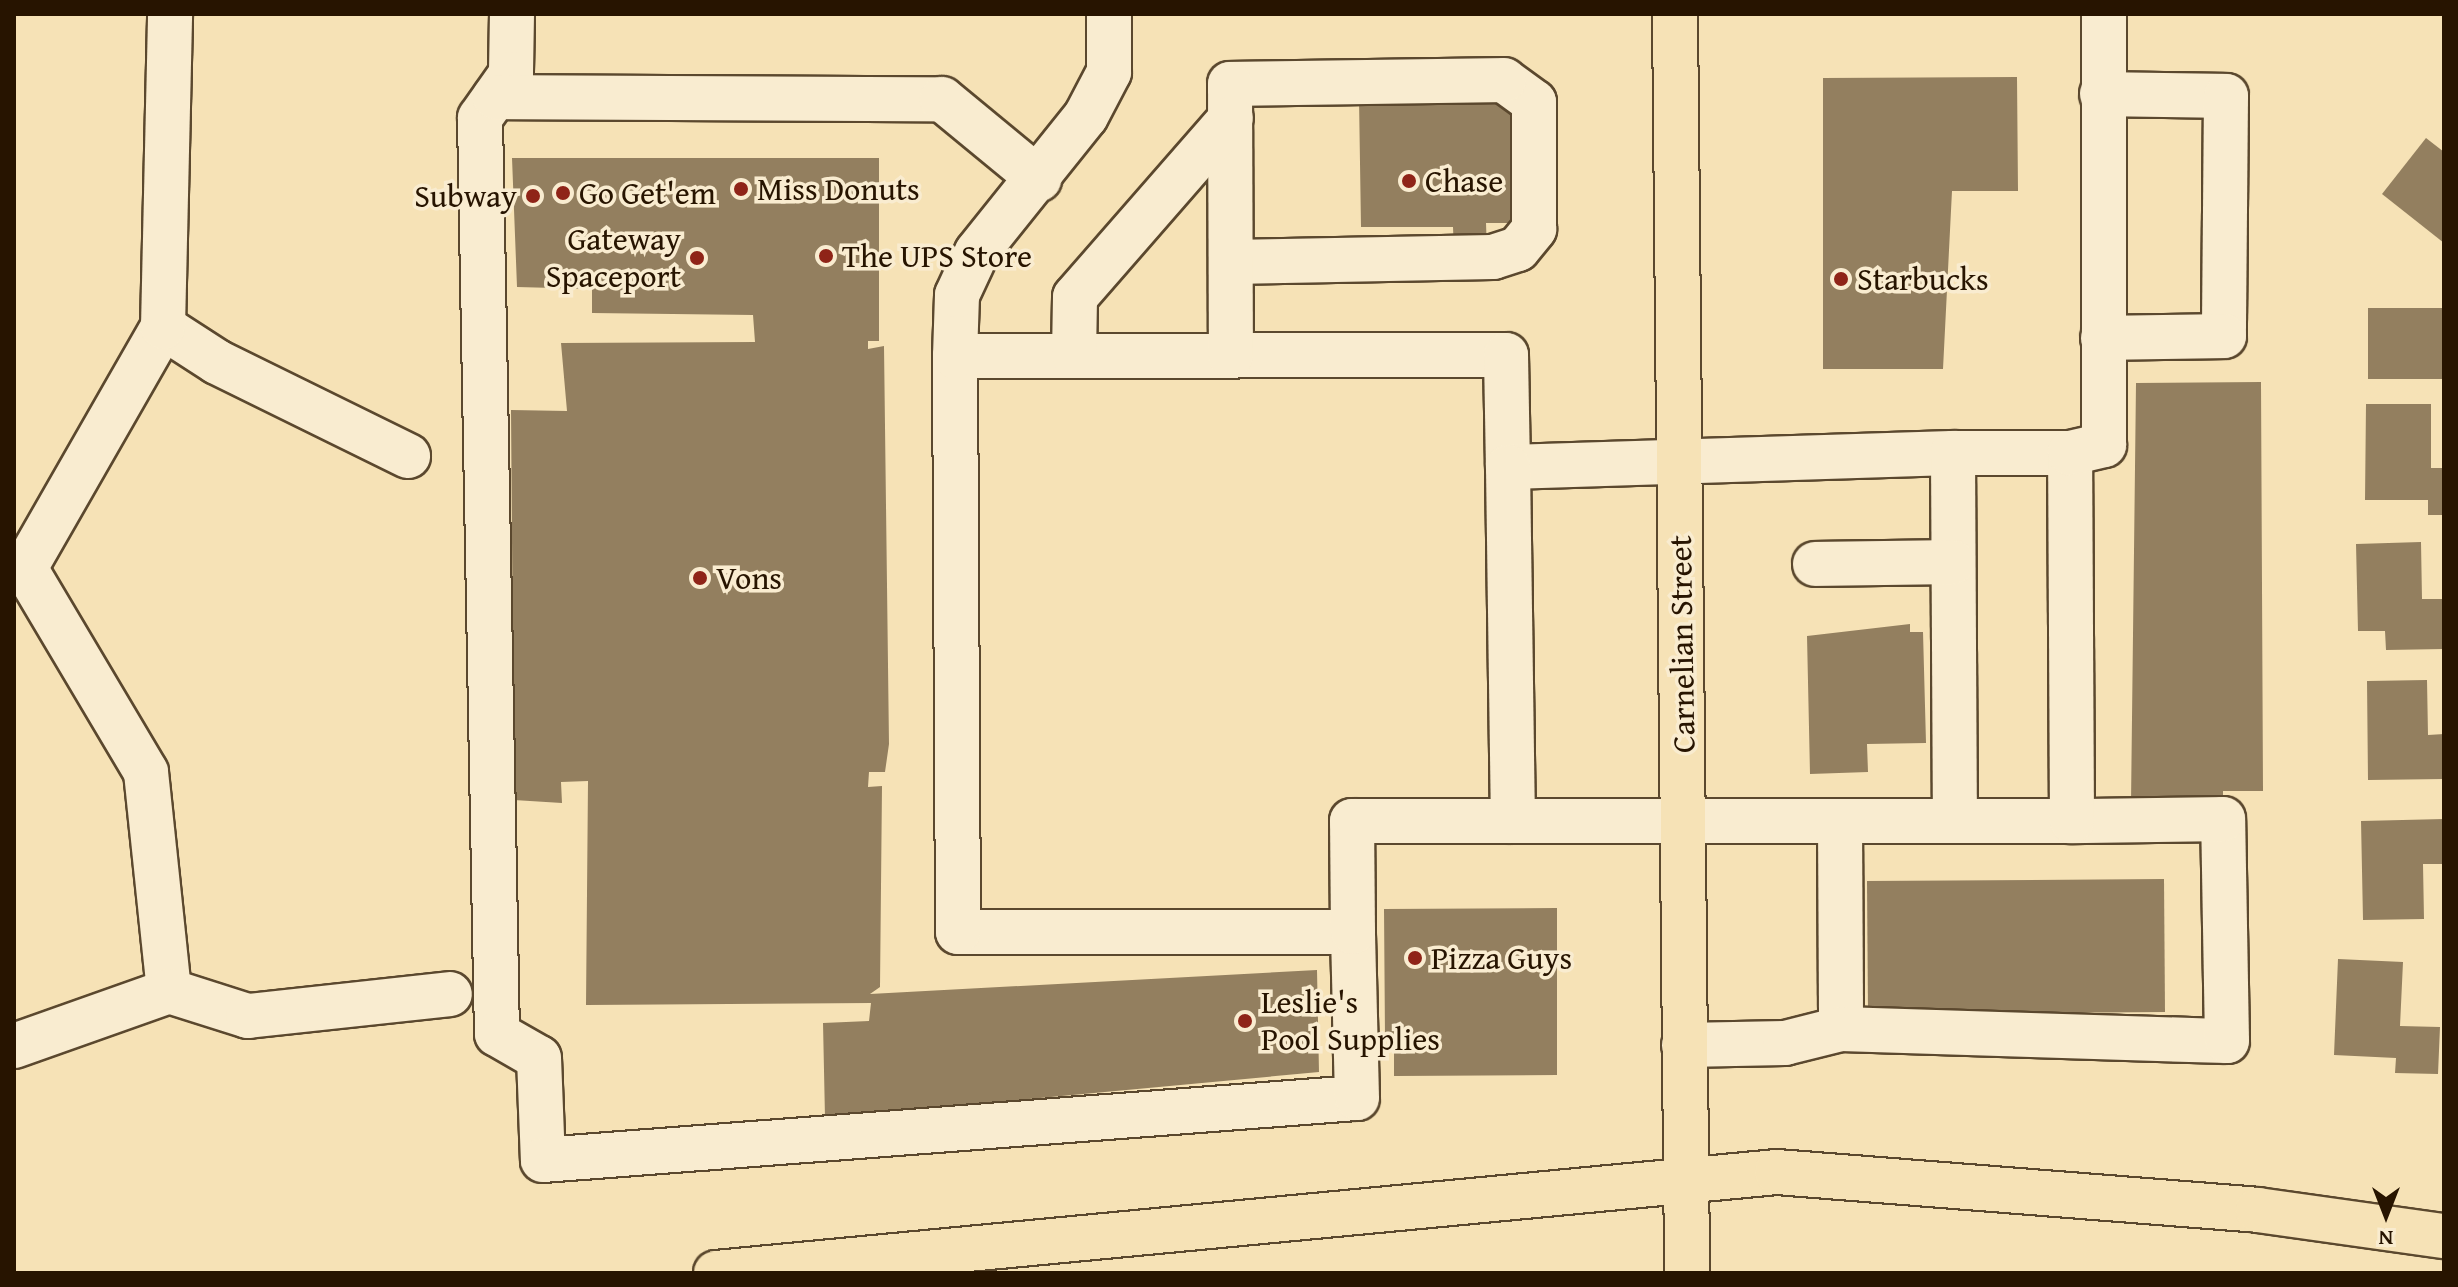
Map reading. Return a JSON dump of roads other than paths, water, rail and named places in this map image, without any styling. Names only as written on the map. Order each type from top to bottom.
[{"type":"main road","name":"Carnelian Street","points":[[1675,14],[1687,1258]]},
{"type":"main road","points":[[716,1273],[1777,1172],[2258,1210],[2444,1236]]},
{"type":"lane","points":[[169,991],[146,772],[25,568],[163,327],[170,14]]},
{"type":"lane","points":[[512,14],[511,74],[480,118],[497,1034],[539,1058],[543,1160],[1357,1098],[1352,821],[1685,817],[1840,821],[2223,819],[2227,1041],[1841,1029],[1785,1043],[1684,1045]]},
{"type":"lane","points":[[1109,14],[1109,72],[1039,179],[977,252],[957,295],[958,932],[1353,932]]},
{"type":"lane","points":[[1508,467],[1679,466],[1953,453],[2070,453],[2104,445],[2104,14]]},
{"type":"lane","points":[[1074,355],[1075,297],[1230,101],[1504,80],[1534,102],[1534,229],[1518,249],[1493,257],[1231,262]]},
{"type":"lane","points":[[2102,94],[2226,96],[2224,336],[2103,338]]},
{"type":"lane","points":[[495,97],[942,99],[1039,179]]},
{"type":"lane","points":[[1230,101],[1231,356]]},
{"type":"lane","points":[[163,327],[217,362],[408,456]]},
{"type":"lane","points":[[955,356],[1506,355],[1513,821]]},
{"type":"lane","points":[[1953,453],[1955,819]]},
{"type":"lane","points":[[2070,453],[2072,821]]},
{"type":"lane","points":[[1815,564],[1953,562]]},
{"type":"lane","points":[[1840,821],[1841,1029]]},
{"type":"lane","points":[[14,1046],[169,991],[248,1016],[450,994]]},
{"type":"place","name":"Chase","points":[[1409,181]]},
{"type":"place","name":"Miss Donuts","points":[[741,189]]},
{"type":"place","name":"Go Get'em","points":[[563,193]]},
{"type":"place","name":"Subway","points":[[533,196]]},
{"type":"place","name":"The UPS Store","points":[[826,256]]},
{"type":"place","name":"Gateway Spaceport","points":[[697,258]]},
{"type":"place","name":"Starbucks","points":[[1841,279]]},
{"type":"place","name":"Vons","points":[[700,578]]},
{"type":"place","name":"Pizza Guys","points":[[1415,958]]},
{"type":"place","name":"Leslie's Pool Supplies","points":[[1245,1021]]}]
